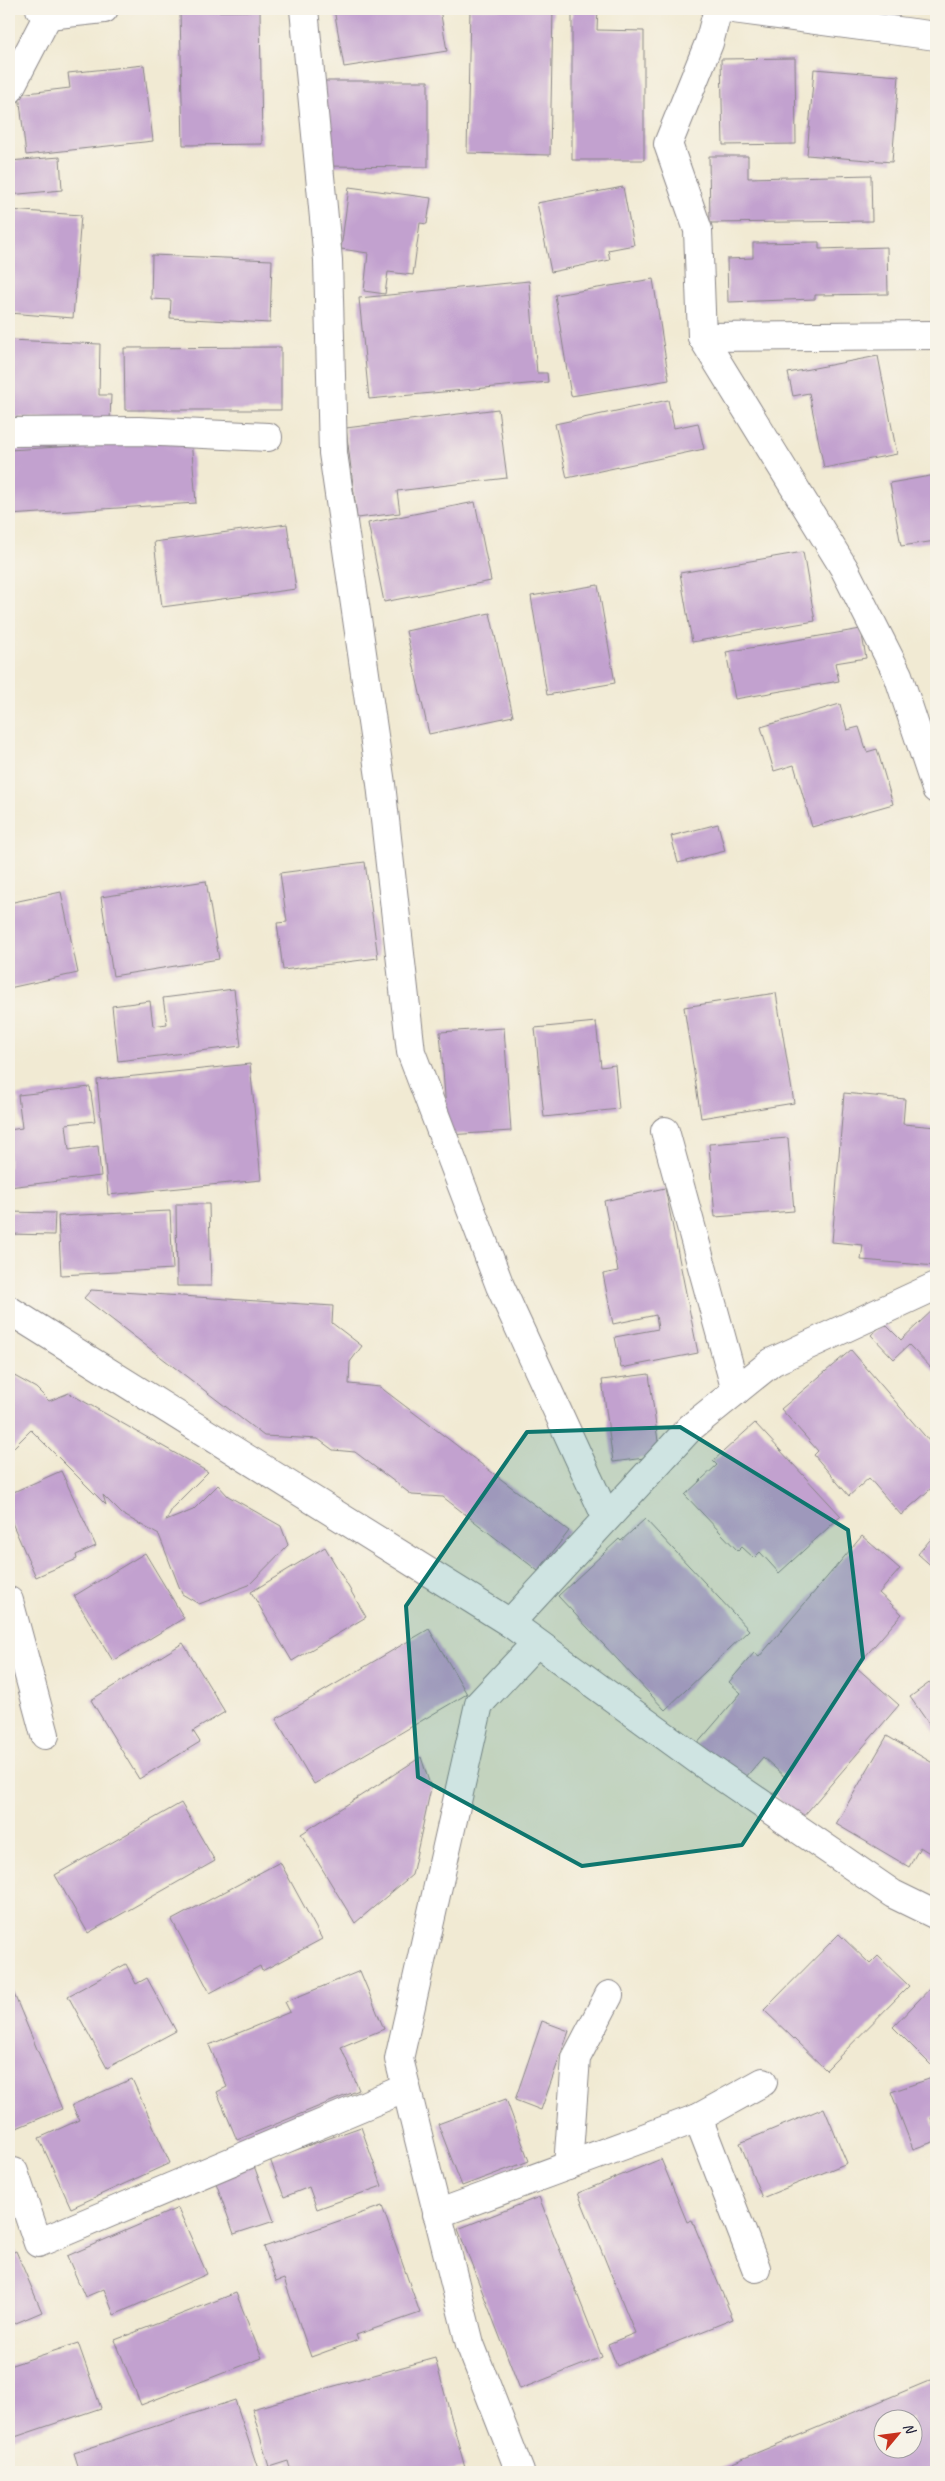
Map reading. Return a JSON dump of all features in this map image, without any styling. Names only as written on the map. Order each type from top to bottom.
[{"type":"street","points":[[9,90],[45,11],[104,9]]},
{"type":"street","points":[[304,9],[328,260],[332,453],[382,784],[411,1052],[500,1286],[606,1517]]},
{"type":"street","points":[[718,9],[710,43],[668,144],[698,230],[702,337],[844,568],[898,675],[936,789]]},
{"type":"street","points":[[733,9],[936,36]]},
{"type":"street","points":[[702,337],[936,335]]},
{"type":"street","points":[[9,432],[139,431],[268,436]]},
{"type":"street","points":[[665,1131],[736,1391]]},
{"type":"street","points":[[510,1623],[690,1428],[772,1362],[936,1286]]},
{"type":"street","points":[[9,1310],[510,1623],[702,1763],[893,1894],[936,1914]]},
{"type":"street","points":[[9,1600],[45,1735]]},
{"type":"street","points":[[514,2471],[470,2344],[399,2059],[479,1704],[536,1643]]},
{"type":"street","points":[[568,2166],[576,2058],[609,1995]]},
{"type":"street","points":[[438,2214],[698,2118],[763,2082]]},
{"type":"street","points":[[9,2175],[14,2172],[38,2242],[406,2088]]},
{"type":"street","points":[[698,2118],[756,2268]]},
{"type":"highlighted area","points":[[680,1427],[848,1530],[863,1658],[742,1845],[582,1866],[418,1777],[406,1606],[527,1432]]},
{"type":"building","points":[[334,9],[440,9],[447,51],[344,67]]},
{"type":"building","points":[[470,9],[553,9],[550,155],[467,153]]},
{"type":"building","points":[[572,9],[598,9],[597,30],[644,31],[644,160],[572,160]]},
{"type":"building","points":[[260,11],[262,144],[183,145],[180,12]]},
{"type":"building","points":[[795,58],[796,144],[723,145],[721,59]]},
{"type":"building","points":[[144,65],[153,141],[26,155],[19,94],[70,88],[68,73]]},
{"type":"building","points":[[814,69],[899,76],[892,162],[807,155]]},
{"type":"building","points":[[322,81],[428,81],[428,167],[321,166]]},
{"type":"building","points":[[709,156],[748,156],[748,178],[871,175],[872,221],[710,223]]},
{"type":"building","points":[[60,157],[62,190],[9,195],[9,161]]},
{"type":"building","points":[[349,187],[431,198],[427,224],[420,223],[413,275],[388,272],[385,294],[364,291],[368,253],[341,249]]},
{"type":"building","points":[[623,187],[634,245],[608,250],[610,260],[551,272],[537,203]]},
{"type":"building","points":[[9,210],[81,215],[73,318],[9,313]]},
{"type":"building","points":[[819,242],[819,249],[887,247],[888,294],[815,295],[815,299],[728,302],[727,259],[753,258],[753,243]]},
{"type":"building","points":[[152,255],[272,260],[270,323],[170,318],[171,300],[151,299]]},
{"type":"building","points":[[653,279],[669,380],[571,396],[555,295]]},
{"type":"building","points":[[529,281],[537,373],[547,373],[548,382],[369,399],[359,298]]},
{"type":"building","points":[[9,340],[100,344],[99,395],[111,395],[110,421],[9,417]]},
{"type":"building","points":[[281,347],[281,410],[125,410],[124,348]]},
{"type":"building","points":[[878,356],[897,454],[824,468],[809,393],[793,396],[788,373]]},
{"type":"building","points":[[668,400],[674,428],[698,423],[704,449],[567,478],[555,424]]},
{"type":"building","points":[[498,409],[507,478],[397,491],[400,513],[357,518],[346,428]]},
{"type":"building","points":[[191,439],[196,503],[9,515],[9,450]]},
{"type":"building","points":[[936,475],[936,541],[901,546],[890,483]]},
{"type":"building","points":[[475,502],[491,581],[384,602],[368,523]]},
{"type":"building","points":[[287,524],[296,589],[162,607],[154,542]]},
{"type":"building","points":[[803,552],[815,621],[692,642],[680,573]]},
{"type":"building","points":[[598,585],[615,683],[547,695],[531,596]]},
{"type":"building","points":[[490,613],[513,716],[429,734],[406,631]]},
{"type":"building","points":[[861,629],[866,658],[835,663],[839,681],[735,699],[726,652]]},
{"type":"building","points":[[840,704],[847,730],[859,727],[867,752],[877,749],[893,804],[812,827],[794,765],[774,771],[761,727]]},
{"type":"building","points":[[718,824],[725,851],[678,863],[671,836]]},
{"type":"building","points":[[365,862],[378,958],[283,970],[277,923],[287,922],[280,873]]},
{"type":"building","points":[[206,881],[219,959],[113,976],[101,897]]},
{"type":"building","points":[[61,892],[78,973],[9,988],[9,903]]},
{"type":"building","points":[[234,989],[241,1046],[118,1061],[112,1006],[150,1001],[153,1026],[167,1024],[163,998]]},
{"type":"building","points":[[776,993],[794,1103],[701,1118],[684,1007]]},
{"type":"building","points":[[596,1022],[601,1067],[615,1065],[619,1109],[544,1117],[535,1028]]},
{"type":"building","points":[[504,1028],[511,1131],[448,1135],[440,1032]]},
{"type":"building","points":[[250,1064],[261,1180],[108,1195],[97,1080]]},
{"type":"building","points":[[90,1087],[95,1121],[66,1124],[69,1150],[98,1146],[101,1176],[9,1187],[9,1130],[22,1128],[18,1095]]},
{"type":"building","points":[[844,1093],[905,1099],[903,1124],[936,1127],[936,1266],[861,1260],[863,1245],[832,1242]]},
{"type":"building","points":[[788,1138],[794,1211],[715,1217],[709,1144]]},
{"type":"building","points":[[665,1188],[698,1353],[621,1368],[615,1337],[658,1329],[656,1315],[613,1324],[603,1274],[618,1271],[604,1201]]},
{"type":"building","points":[[176,1204],[209,1204],[211,1286],[177,1286]]},
{"type":"building","points":[[170,1211],[173,1269],[61,1275],[58,1216]]},
{"type":"building","points":[[9,1212],[55,1213],[54,1235],[9,1234]]},
{"type":"building","points":[[91,1290],[333,1306],[332,1323],[362,1346],[350,1362],[349,1384],[380,1387],[569,1531],[538,1571],[443,1497],[412,1495],[355,1452],[333,1450],[318,1439],[264,1436],[84,1298]]},
{"type":"building","points":[[936,1307],[936,1373],[909,1345],[894,1359],[871,1335],[884,1323],[901,1340]]},
{"type":"building","points":[[851,1350],[936,1449],[936,1484],[901,1515],[869,1478],[849,1496],[814,1455],[818,1451],[781,1409]]},
{"type":"building","points":[[9,1373],[36,1388],[49,1401],[69,1393],[208,1472],[173,1507],[166,1521],[193,1510],[218,1485],[228,1496],[281,1526],[288,1545],[249,1585],[199,1604],[182,1594],[159,1535],[122,1514],[103,1495],[106,1505],[31,1430],[9,1452]]},
{"type":"building","points":[[649,1374],[660,1456],[613,1462],[602,1380]]},
{"type":"building","points":[[755,1423],[841,1516],[779,1573],[760,1552],[754,1558],[742,1547],[738,1551],[685,1495],[717,1465],[713,1461]]},
{"type":"building","points":[[61,1471],[96,1546],[76,1555],[77,1559],[36,1577],[9,1516],[9,1494]]},
{"type":"building","points":[[645,1519],[749,1630],[665,1710],[558,1596],[619,1539],[621,1541]]},
{"type":"building","points":[[936,1533],[936,1570],[918,1554]]},
{"type":"building","points":[[862,1536],[900,1569],[879,1593],[902,1614],[856,1667],[899,1705],[802,1818],[773,1794],[786,1778],[763,1757],[740,1784],[696,1745],[741,1693],[729,1682],[754,1653],[759,1657]]},
{"type":"building","points":[[325,1547],[366,1617],[292,1661],[251,1592]]},
{"type":"building","points":[[145,1553],[184,1618],[113,1661],[74,1596]]},
{"type":"building","points":[[429,1629],[467,1694],[314,1784],[276,1719]]},
{"type":"building","points":[[183,1643],[225,1712],[193,1731],[200,1742],[139,1779],[91,1700]]},
{"type":"building","points":[[936,1678],[936,1734],[910,1697]]},
{"type":"building","points":[[887,1736],[936,1765],[936,1857],[920,1847],[909,1867],[836,1824]]},
{"type":"building","points":[[421,1757],[431,1788],[412,1875],[355,1923],[301,1834]]},
{"type":"building","points":[[181,1803],[215,1861],[88,1933],[55,1875]]},
{"type":"building","points":[[280,1862],[322,1939],[262,1971],[260,1966],[210,1993],[172,1920]]},
{"type":"building","points":[[839,1934],[870,1964],[878,1956],[909,1986],[826,2070],[764,2010]]},
{"type":"building","points":[[126,1964],[136,1984],[147,1978],[176,2031],[107,2068],[68,1996]]},
{"type":"building","points":[[360,1971],[384,2029],[341,2047],[359,2090],[237,2140],[217,2092],[227,2087],[209,2045],[290,2012],[285,2002]]},
{"type":"building","points":[[9,1982],[62,2109],[12,2130],[9,2121]]},
{"type":"building","points":[[936,1982],[936,2070],[893,2027]]},
{"type":"building","points":[[542,2021],[569,2031],[541,2110],[515,2100]]},
{"type":"building","points":[[932,2078],[936,2089],[936,2116],[931,2118],[936,2132],[936,2141],[913,2149],[891,2092]]},
{"type":"building","points":[[132,2079],[170,2163],[71,2208],[39,2138],[79,2120],[72,2105]]},
{"type":"building","points":[[506,2099],[529,2161],[462,2186],[438,2124]]},
{"type":"building","points":[[824,2108],[847,2163],[762,2198],[740,2143]]},
{"type":"building","points":[[361,2127],[382,2186],[317,2209],[309,2187],[284,2197],[270,2159]]},
{"type":"building","points":[[661,2159],[687,2222],[692,2220],[733,2319],[617,2366],[608,2344],[635,2333],[578,2193]]},
{"type":"building","points":[[253,2163],[274,2221],[234,2234],[214,2177]]},
{"type":"building","points":[[539,2197],[602,2357],[520,2389],[458,2229]]},
{"type":"building","points":[[382,2206],[420,2313],[356,2335],[358,2340],[311,2357],[284,2279],[276,2282],[264,2247]]},
{"type":"building","points":[[178,2208],[207,2274],[114,2315],[104,2289],[85,2297],[67,2256]]},
{"type":"building","points":[[16,2251],[42,2312],[9,2326],[9,2254]]},
{"type":"building","points":[[236,2293],[262,2358],[141,2405],[115,2340]]},
{"type":"building","points":[[78,2343],[101,2408],[9,2439],[9,2366]]},
{"type":"building","points":[[435,2358],[465,2468],[448,2472],[291,2472],[288,2461],[269,2467],[252,2409]]},
{"type":"building","points":[[936,2378],[936,2472],[711,2472]]},
{"type":"building","points":[[235,2400],[259,2472],[80,2472],[74,2453]]}]
